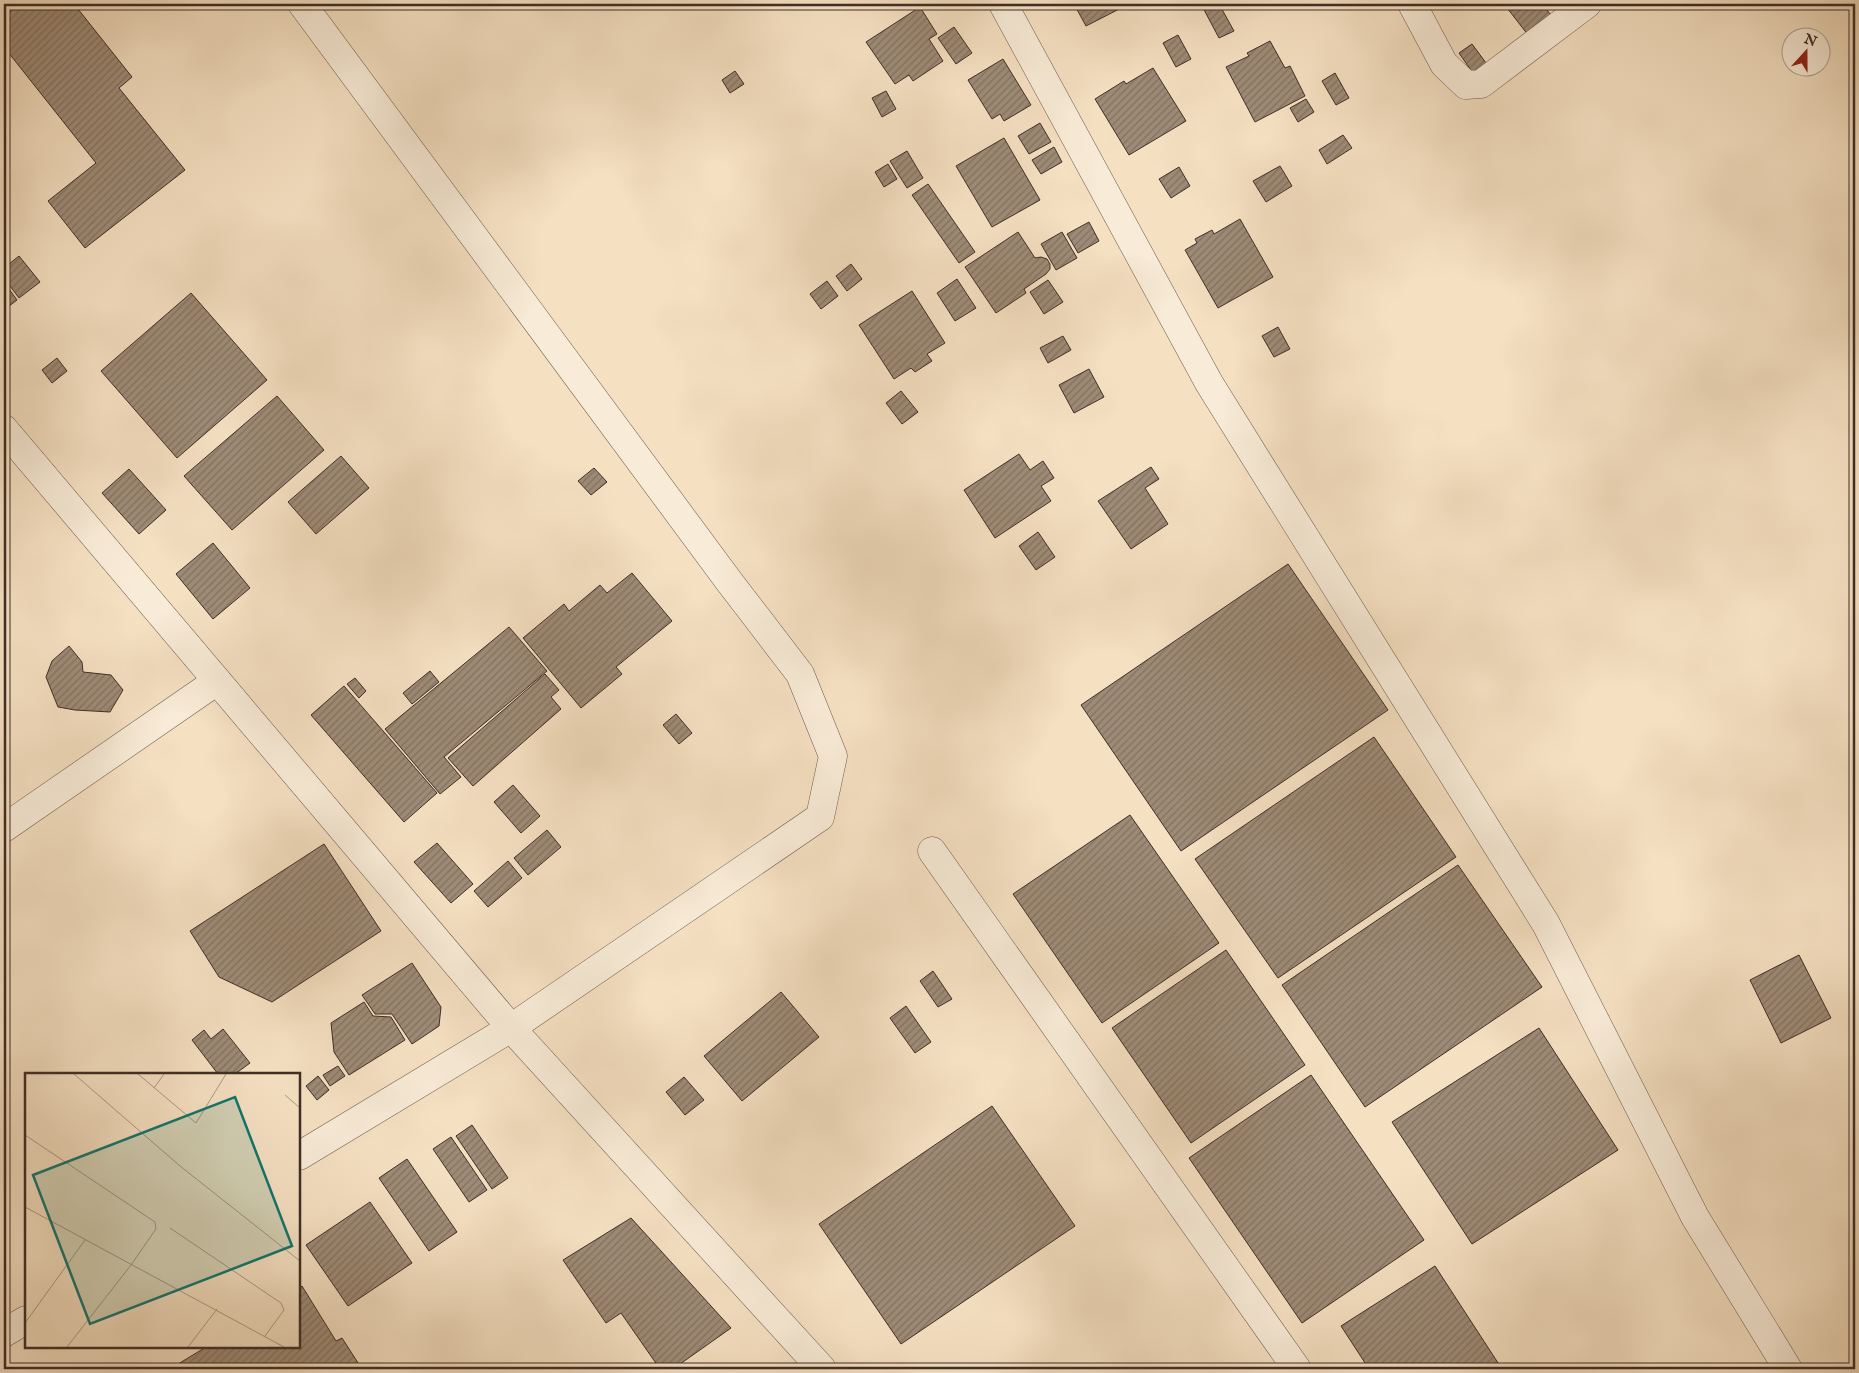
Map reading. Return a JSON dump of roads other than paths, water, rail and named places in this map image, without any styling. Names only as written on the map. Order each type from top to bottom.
[{"type":"street","points":[[300,1155],[511,1028],[820,816],[833,756],[800,674],[728,580],[302,4]]},
{"type":"street","points":[[1003,4],[1209,383],[1546,924],[1695,1217],[1788,1369]]},
{"type":"street","points":[[1412,4],[1444,64],[1466,85],[1481,84],[1588,4]]},
{"type":"street","points":[[4,429],[511,1028],[822,1369]]},
{"type":"street","points":[[4,828],[217,681]]},
{"type":"street","points":[[932,850],[1297,1369]]},
{"type":"street","points":[[4,1333],[25,1321]]}]
